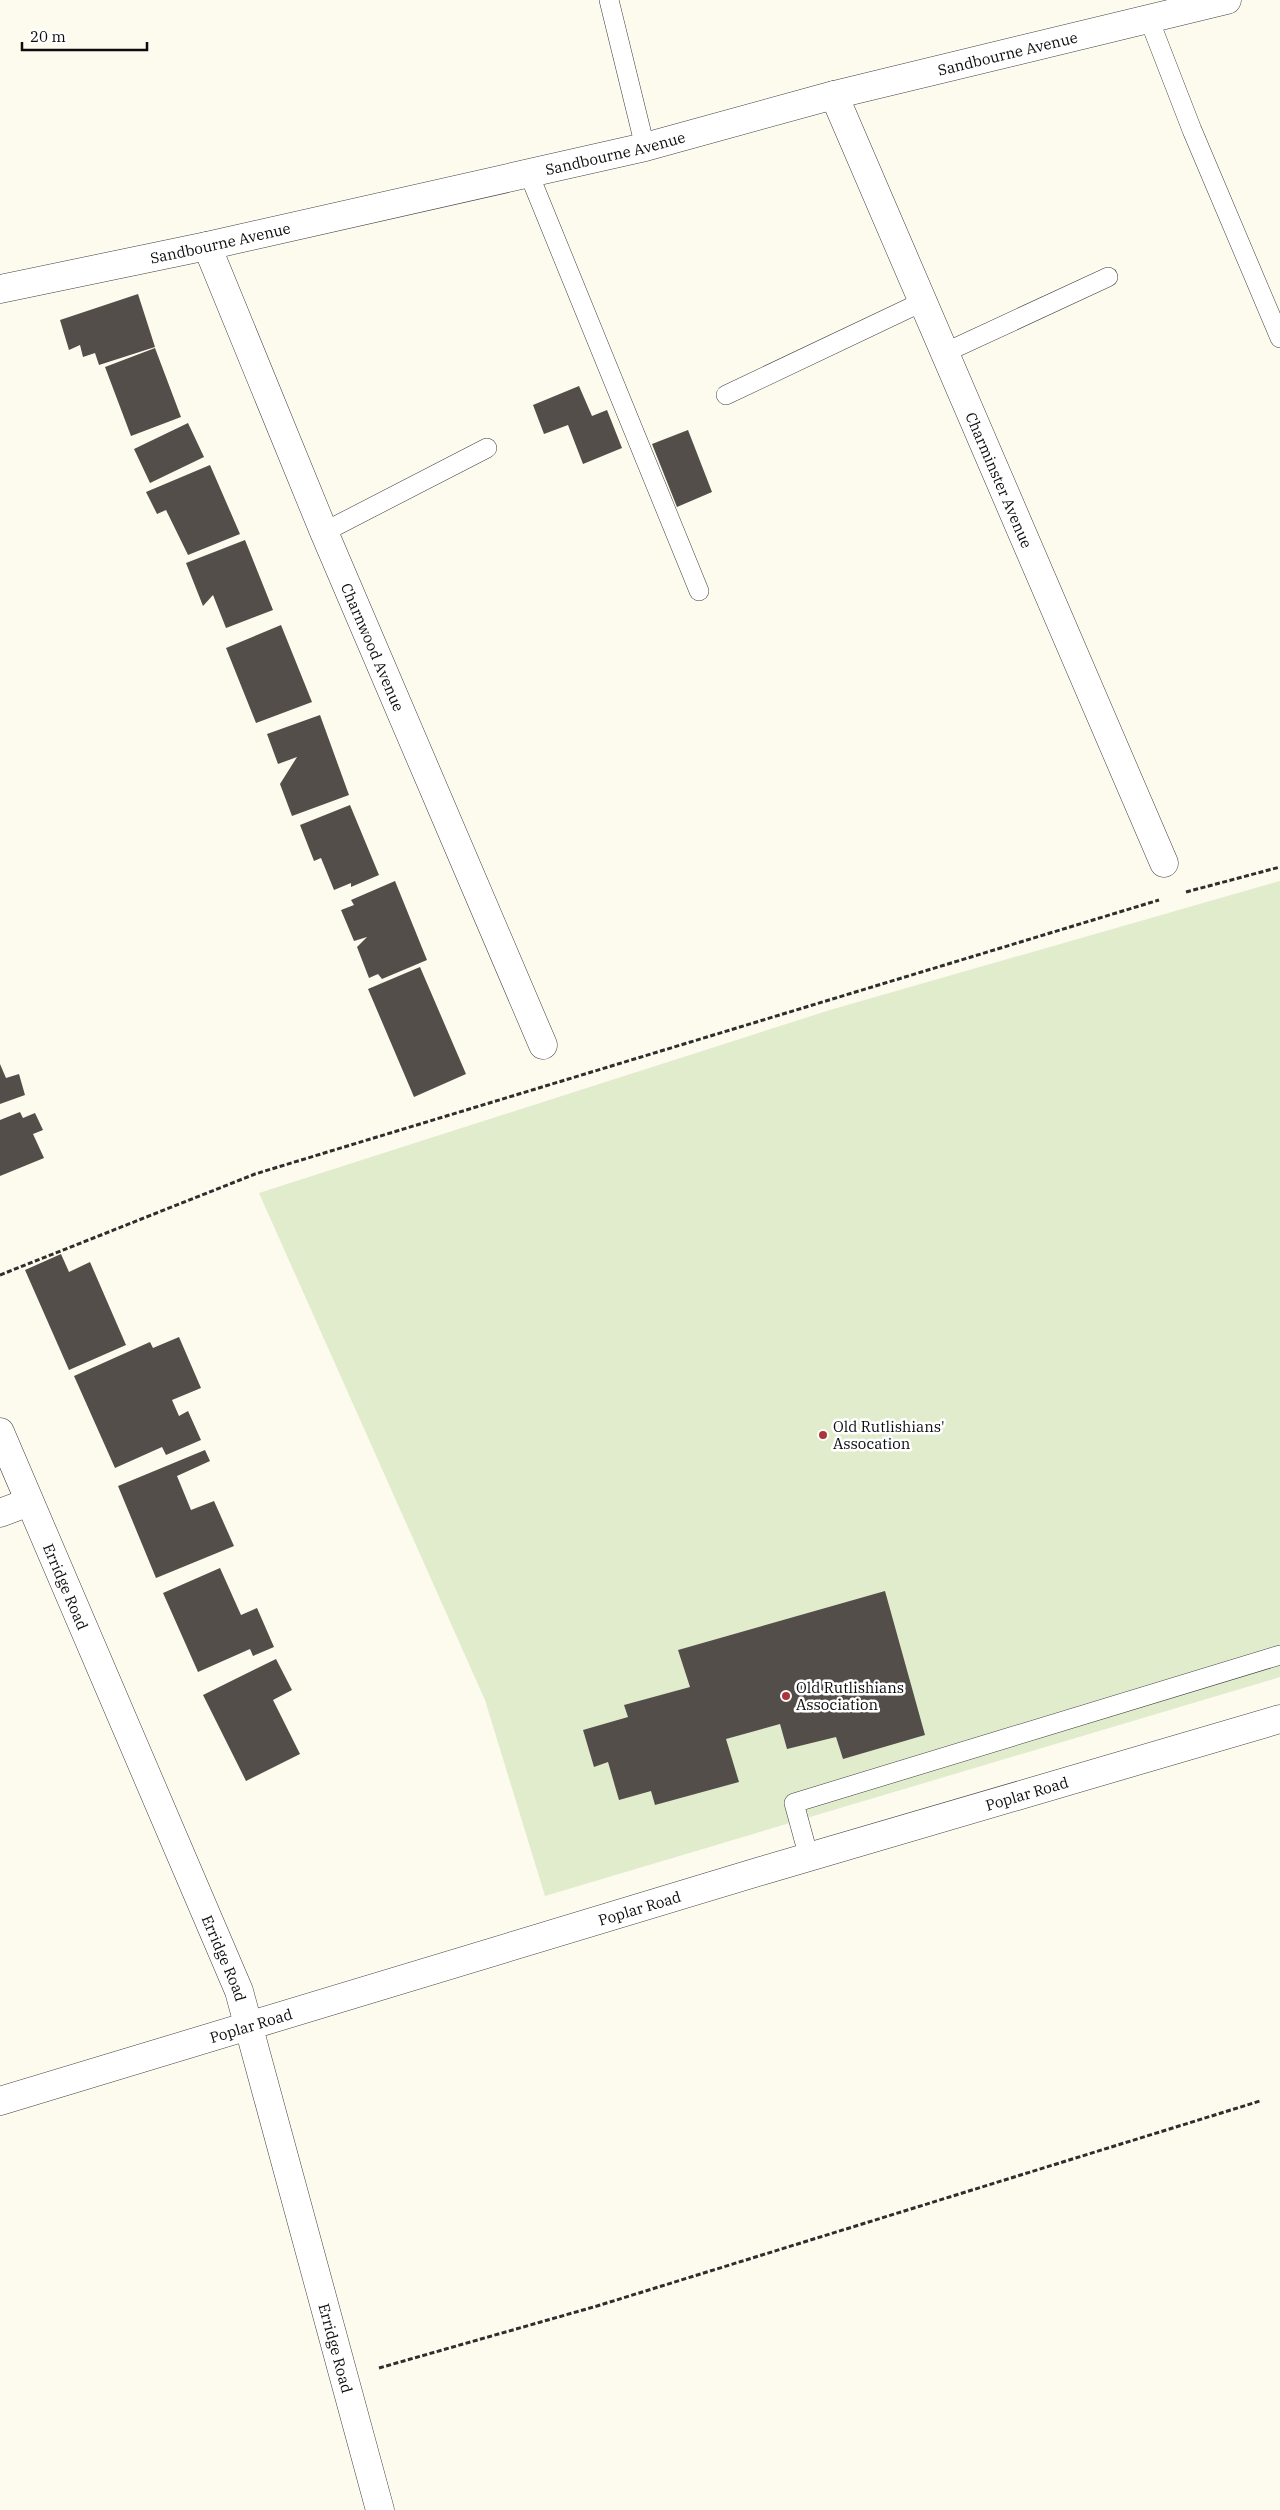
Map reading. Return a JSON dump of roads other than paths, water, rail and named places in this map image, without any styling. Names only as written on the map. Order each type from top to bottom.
[{"type":"street","name":"Sandbourne Avenue","points":[[0,289],[206,246],[645,147],[834,95],[1227,0]]},
{"type":"street","name":"Charminster Avenue","points":[[834,95],[1164,863]]},
{"type":"street","name":"Charnwood Avenue","points":[[206,246],[324,532],[543,1046]]},
{"type":"street","name":"Erridge Road","points":[[0,1432],[239,1991],[380,2510]]},
{"type":"street","points":[[0,1513],[29,1502]]},
{"type":"street","name":"Poplar Road","points":[[0,2101],[249,2025],[1280,1719]]},
{"type":"lane","points":[[609,0],[645,147]]},
{"type":"lane","points":[[1149,19],[1192,130],[1280,338]]},
{"type":"lane","points":[[529,174],[700,591]]},
{"type":"lane","points":[[944,353],[1108,277]]},
{"type":"lane","points":[[726,395],[922,302]]},
{"type":"lane","points":[[324,532],[487,448]]},
{"type":"lane","points":[[809,1858],[794,1803],[1280,1655]]},
{"type":"place","name":"Old Rutlishians' Assocation","points":[[823,1435]]},
{"type":"place","name":"Old Rutlishians Association","points":[[786,1696]]}]
